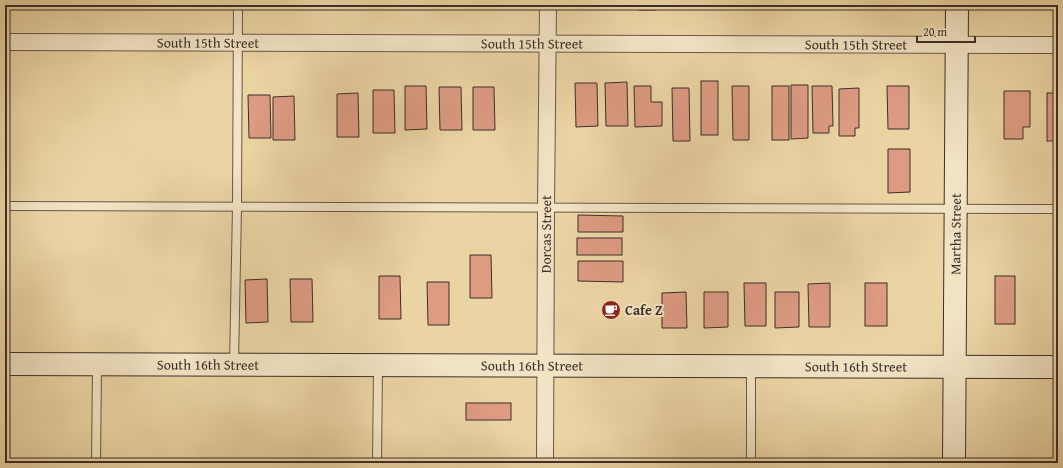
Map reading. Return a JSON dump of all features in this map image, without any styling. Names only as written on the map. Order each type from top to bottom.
[{"type":"street","name":"Dorcas Street","points":[[545,463],[548,5]]},
{"type":"street","name":"Martha Street","points":[[954,463],[957,5]]},
{"type":"street","name":"South 15th Street","points":[[5,42],[1058,45]]},
{"type":"street","name":"South 16th Street","points":[[5,364],[1058,367]]},
{"type":"lane","points":[[234,365],[239,43],[238,5]]},
{"type":"lane","points":[[5,206],[1058,209]]},
{"type":"lane","points":[[96,463],[97,364]]},
{"type":"lane","points":[[377,463],[378,365]]},
{"type":"lane","points":[[751,366],[751,463]]},
{"type":"building","points":[[434,5],[455,5],[455,8],[434,8]]},
{"type":"building","points":[[577,5],[620,5],[620,8],[577,8]]},
{"type":"building","points":[[639,5],[656,5],[656,10],[639,10]]},
{"type":"building","points":[[668,5],[684,5],[684,9],[668,9]]},
{"type":"building","points":[[701,81],[718,81],[718,135],[701,135]]},
{"type":"building","points":[[627,82],[628,126],[606,126],[605,83]]},
{"type":"building","points":[[575,83],[597,83],[598,126],[576,127]]},
{"type":"building","points":[[791,85],[808,85],[808,138],[791,139]]},
{"type":"building","points":[[405,86],[426,86],[427,129],[405,130]]},
{"type":"building","points":[[634,86],[651,86],[651,102],[662,102],[662,126],[635,127]]},
{"type":"building","points":[[732,86],[749,86],[749,140],[733,140]]},
{"type":"building","points":[[772,86],[789,86],[789,140],[772,140]]},
{"type":"building","points":[[812,86],[832,86],[833,126],[829,126],[829,133],[813,133]]},
{"type":"building","points":[[887,86],[909,86],[909,129],[888,129]]},
{"type":"building","points":[[439,87],[461,87],[462,130],[440,130]]},
{"type":"building","points":[[473,87],[494,87],[495,130],[473,130]]},
{"type":"building","points":[[672,88],[689,88],[690,141],[673,141]]},
{"type":"building","points":[[859,88],[859,128],[855,128],[855,136],[839,136],[839,89]]},
{"type":"building","points":[[373,90],[394,90],[395,133],[373,133]]},
{"type":"building","points":[[1004,91],[1030,91],[1030,127],[1023,127],[1023,139],[1004,139]]},
{"type":"building","points":[[358,93],[359,137],[337,137],[337,94]]},
{"type":"building","points":[[1047,93],[1058,93],[1058,141],[1047,141]]},
{"type":"building","points":[[248,95],[270,95],[271,138],[249,138]]},
{"type":"building","points":[[294,96],[295,140],[273,140],[273,97]]},
{"type":"building","points":[[888,149],[910,149],[910,192],[888,193]]},
{"type":"building","points":[[578,215],[623,216],[623,232],[578,232]]},
{"type":"building","points":[[577,238],[622,238],[622,255],[577,255]]},
{"type":"building","points":[[470,255],[491,255],[492,298],[470,298]]},
{"type":"building","points":[[578,261],[623,261],[623,282],[578,281]]},
{"type":"building","points":[[379,276],[400,276],[401,319],[379,319]]},
{"type":"building","points":[[995,276],[1015,276],[1015,324],[995,324]]},
{"type":"building","points":[[267,279],[268,322],[246,323],[245,280]]},
{"type":"building","points":[[290,279],[312,279],[313,322],[291,322]]},
{"type":"building","points":[[427,282],[449,282],[449,325],[428,325]]},
{"type":"building","points":[[744,283],[766,283],[766,326],[745,326]]},
{"type":"building","points":[[830,283],[830,327],[809,327],[808,284]]},
{"type":"building","points":[[865,283],[887,283],[887,326],[865,326]]},
{"type":"building","points":[[686,292],[687,328],[662,328],[662,293]]},
{"type":"building","points":[[704,292],[728,292],[728,327],[704,328]]},
{"type":"building","points":[[775,292],[799,292],[799,327],[775,328]]},
{"type":"building","points":[[466,403],[511,403],[511,420],[466,420]]},
{"type":"place","name":"Cafe Z","points":[[611,310]]}]
